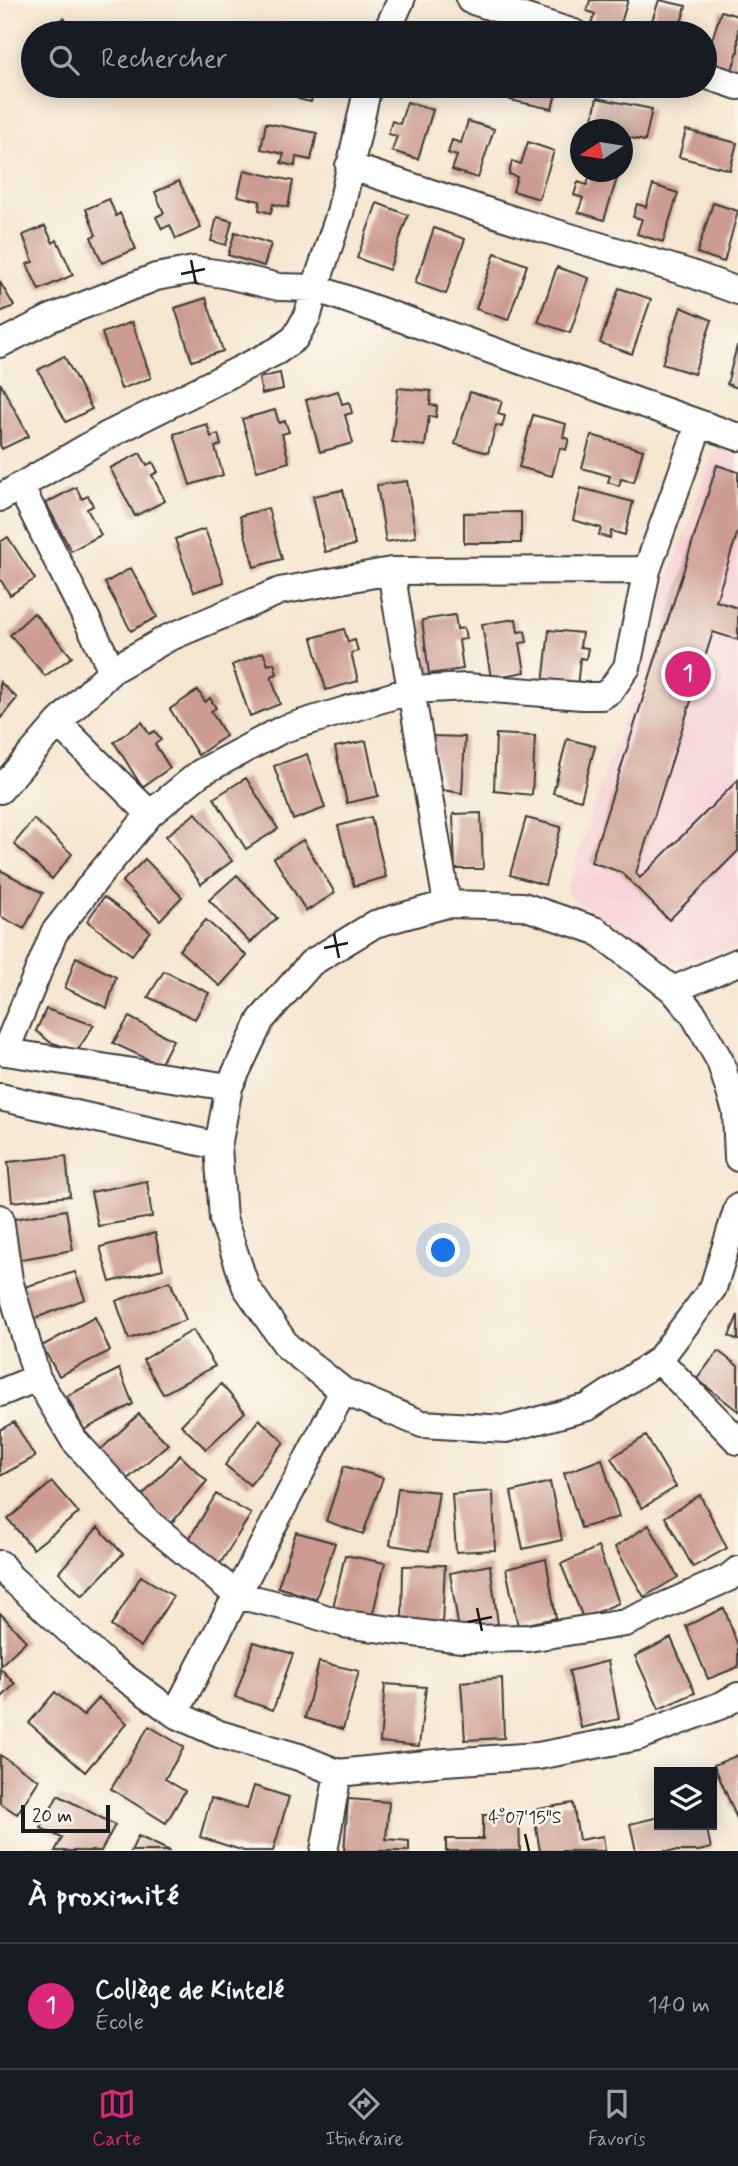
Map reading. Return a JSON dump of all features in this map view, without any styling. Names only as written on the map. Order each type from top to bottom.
[{"type":"street","points":[[391,21],[401,0]]},
{"type":"street","points":[[470,0],[536,21]]},
{"type":"street","points":[[717,79],[738,86]]},
{"type":"street","points":[[111,670],[10,492],[106,436],[277,351],[295,338],[308,315],[340,213],[365,98]]},
{"type":"street","points":[[349,166],[689,273],[738,291]]},
{"type":"street","points":[[0,344],[51,318],[156,277],[194,270],[279,287],[315,288],[738,438]]},
{"type":"street","points":[[229,1087],[2,1052],[54,933],[150,814],[200,773],[283,729],[412,690],[466,687],[602,696],[611,690],[626,667],[647,570],[699,425]]},
{"type":"street","points":[[0,790],[58,723],[111,670],[168,638],[279,591],[391,570],[647,570]]},
{"type":"street","points":[[391,570],[447,904]]},
{"type":"street","points":[[58,723],[150,814]]},
{"type":"street","points":[[738,1158],[737,1110],[720,1061],[694,1015],[673,990],[597,930],[523,906],[447,904],[375,924],[311,963],[261,1020],[229,1087],[218,1146],[223,1219],[246,1287],[288,1346],[343,1391],[422,1424],[506,1429],[588,1407],[659,1360],[713,1288],[738,1207]]},
{"type":"street","points":[[673,990],[738,962]]},
{"type":"street","points":[[0,1097],[218,1146]]},
{"type":"street","points":[[0,1218],[9,1280],[37,1378],[74,1440],[148,1522],[237,1595],[299,1609],[344,1624],[462,1639],[528,1638],[625,1623],[728,1578],[738,1570]]},
{"type":"street","points":[[659,1360],[738,1441]]},
{"type":"street","points":[[0,1393],[37,1378]]},
{"type":"street","points":[[175,1714],[343,1391]]},
{"type":"street","points":[[4,1575],[107,1665],[175,1714],[219,1734],[299,1757],[338,1773],[538,1756],[625,1740],[698,1714],[738,1696]]},
{"type":"street","points":[[324,1851],[338,1773]]},
{"type":"shaded area","points":[[714,448],[738,456],[738,947],[673,963],[565,893]]},
{"type":"building","points":[[590,0],[628,0],[622,21],[592,21],[595,14],[587,11]]},
{"type":"building","points":[[659,0],[686,6],[682,21],[652,21]]},
{"type":"building","points":[[721,11],[738,16],[738,51],[732,70],[717,66],[717,24]]},
{"type":"building","points":[[298,98],[312,98],[311,102]]},
{"type":"building","points":[[510,98],[555,98],[552,109]]},
{"type":"building","points":[[597,98],[652,109],[645,141],[633,138],[633,119],[593,119]]},
{"type":"building","points":[[407,102],[433,110],[418,159],[392,151],[397,136],[388,134],[392,121],[400,124]]},
{"type":"building","points":[[468,121],[494,129],[478,178],[452,170],[457,156],[448,153],[452,140],[461,143]]},
{"type":"building","points":[[266,123],[317,133],[311,160],[296,157],[295,166],[281,163],[284,154],[261,149]]},
{"type":"building","points":[[686,130],[737,143],[730,170],[679,157]]},
{"type":"building","points":[[528,142],[554,151],[539,199],[513,191],[517,177],[509,174],[512,161],[521,164]]},
{"type":"building","points":[[244,170],[293,181],[288,207],[273,204],[271,213],[259,210],[260,201],[238,196]]},
{"type":"building","points":[[179,181],[201,228],[176,239],[170,225],[162,229],[156,217],[164,213],[155,192]]},
{"type":"building","points":[[578,182],[587,185],[588,182],[616,182],[604,220],[578,212],[583,198],[574,195]]},
{"type":"building","points":[[653,185],[678,193],[663,242],[637,234],[642,219],[633,217],[637,204],[646,207]]},
{"type":"building","points":[[109,199],[116,216],[120,213],[136,249],[102,263],[91,237],[96,235],[86,209]]},
{"type":"building","points":[[377,203],[408,215],[389,270],[357,258]]},
{"type":"building","points":[[713,203],[738,211],[724,262],[697,253]]},
{"type":"building","points":[[217,217],[232,221],[226,245],[211,241]]},
{"type":"building","points":[[45,226],[53,243],[57,240],[73,275],[39,290],[27,264],[33,262],[23,235]]},
{"type":"building","points":[[434,228],[465,239],[446,294],[415,283]]},
{"type":"building","points":[[235,232],[271,244],[264,266],[228,255]]},
{"type":"building","points":[[495,253],[527,265],[508,320],[476,309]]},
{"type":"building","points":[[557,267],[589,278],[570,333],[538,322]]},
{"type":"building","points":[[0,282],[14,306],[0,312]]},
{"type":"building","points":[[619,288],[651,299],[632,354],[600,343]]},
{"type":"building","points":[[206,298],[223,351],[192,361],[175,308]]},
{"type":"building","points":[[681,307],[712,320],[694,374],[662,364]]},
{"type":"building","points":[[132,322],[151,378],[121,389],[102,333]]},
{"type":"building","points":[[738,346],[738,388],[727,384]]},
{"type":"building","points":[[64,356],[92,409],[66,422],[38,370]]},
{"type":"building","points":[[280,373],[283,389],[262,394],[259,378]]},
{"type":"building","points":[[0,383],[29,436],[2,449],[0,445]]},
{"type":"building","points":[[398,388],[431,391],[430,405],[437,406],[436,417],[429,416],[425,446],[392,442]]},
{"type":"building","points":[[338,391],[342,404],[349,402],[352,413],[345,415],[353,443],[320,452],[306,400]]},
{"type":"building","points":[[470,392],[502,401],[498,414],[505,416],[502,427],[496,425],[488,453],[455,444]]},
{"type":"building","points":[[275,410],[279,423],[285,421],[289,432],[282,434],[289,462],[257,471],[242,419]]},
{"type":"building","points":[[533,415],[566,424],[563,437],[569,439],[566,450],[560,448],[552,476],[519,467]]},
{"type":"building","points":[[207,424],[211,437],[218,434],[221,445],[215,447],[223,475],[190,485],[174,434]]},
{"type":"building","points":[[591,435],[643,450],[634,482],[621,479],[619,486],[608,482],[610,476],[582,468]]},
{"type":"building","points":[[140,453],[147,465],[153,462],[158,472],[152,475],[165,501],[135,516],[110,468]]},
{"type":"building","points":[[717,465],[738,472],[738,531],[716,601],[738,608],[738,640],[713,632],[636,873],[640,878],[738,780],[738,851],[669,920],[621,872],[591,862]]},
{"type":"building","points":[[407,481],[416,537],[386,542],[377,485]]},
{"type":"building","points":[[76,487],[82,499],[88,496],[90,499],[93,506],[87,509],[101,535],[71,551],[46,503]]},
{"type":"building","points":[[581,488],[633,502],[625,535],[611,531],[610,538],[599,535],[601,528],[573,520]]},
{"type":"building","points":[[343,490],[355,545],[325,552],[313,496]]},
{"type":"building","points":[[268,508],[282,559],[254,567],[240,516]]},
{"type":"building","points":[[521,512],[521,543],[464,543],[464,513]]},
{"type":"building","points":[[205,529],[224,582],[194,592],[175,539]]},
{"type":"building","points":[[8,537],[35,579],[10,595],[0,579],[0,542]]},
{"type":"building","points":[[131,568],[157,617],[131,631],[105,583]]},
{"type":"building","points":[[34,613],[72,657],[45,676],[10,635]]},
{"type":"building","points":[[455,615],[457,629],[464,628],[466,639],[459,640],[463,669],[429,674],[422,620]]},
{"type":"building","points":[[516,619],[518,632],[525,631],[527,642],[520,643],[525,672],[491,678],[482,624]]},
{"type":"building","points":[[344,629],[348,642],[355,640],[358,651],[351,653],[358,681],[326,690],[312,638]]},
{"type":"building","points":[[549,630],[582,633],[580,647],[588,648],[586,659],[580,658],[577,688],[543,684]]},
{"type":"building","points":[[263,652],[268,665],[274,663],[277,674],[271,676],[280,704],[250,716],[232,665]]},
{"type":"building","points":[[0,682],[17,698],[0,719]]},
{"type":"building","points":[[198,690],[205,702],[210,698],[216,708],[211,711],[226,736],[198,755],[170,709]]},
{"type":"building","points":[[142,722],[149,734],[155,731],[161,740],[155,744],[170,768],[142,787],[114,742]]},
{"type":"building","points":[[496,734],[535,736],[532,795],[494,791]]},
{"type":"building","points":[[432,736],[465,737],[462,793],[442,790]]},
{"type":"building","points":[[567,739],[595,746],[581,800],[553,793]]},
{"type":"building","points":[[366,741],[378,796],[347,803],[335,747]]},
{"type":"building","points":[[307,754],[325,808],[293,820],[274,766]]},
{"type":"building","points":[[246,778],[278,829],[246,849],[214,798]]},
{"type":"building","points":[[196,813],[232,861],[201,884],[166,836]]},
{"type":"building","points":[[481,813],[483,869],[455,869],[453,814]]},
{"type":"building","points":[[371,817],[386,877],[354,886],[338,826]]},
{"type":"building","points":[[526,818],[561,827],[545,885],[510,875]]},
{"type":"building","points":[[34,819],[72,854],[52,879],[14,844]]},
{"type":"building","points":[[303,840],[335,893],[306,911],[274,858]]},
{"type":"building","points":[[145,859],[182,897],[160,920],[122,882]]},
{"type":"building","points":[[0,870],[43,893],[24,929],[0,916]]},
{"type":"building","points":[[237,875],[277,918],[250,943],[209,900]]},
{"type":"building","points":[[104,897],[150,931],[132,955],[87,921]]},
{"type":"building","points":[[206,920],[247,956],[220,986],[179,950]]},
{"type":"building","points":[[76,957],[116,977],[107,1008],[65,988]]},
{"type":"building","points":[[164,971],[209,993],[195,1019],[148,997]]},
{"type":"building","points":[[46,1009],[94,1025],[77,1051],[50,1042],[36,1031]]},
{"type":"building","points":[[129,1017],[173,1040],[160,1065],[113,1043]]},
{"type":"building","points":[[66,1156],[70,1196],[12,1202],[8,1162]]},
{"type":"building","points":[[147,1181],[152,1217],[98,1226],[91,1192]]},
{"type":"building","points":[[66,1210],[73,1250],[16,1260],[8,1220]]},
{"type":"building","points":[[155,1233],[163,1269],[110,1282],[100,1247]]},
{"type":"building","points":[[75,1272],[85,1299],[31,1320],[21,1288]]},
{"type":"building","points":[[170,1281],[186,1320],[129,1339],[116,1301]]},
{"type":"building","points":[[738,1315],[738,1340],[729,1336]]},
{"type":"building","points":[[95,1317],[110,1351],[59,1376],[42,1346]]},
{"type":"building","points":[[193,1330],[215,1366],[163,1394],[143,1360]]},
{"type":"building","points":[[718,1351],[738,1366],[738,1411],[697,1379]]},
{"type":"building","points":[[119,1369],[133,1404],[84,1430],[67,1396]]},
{"type":"building","points":[[221,1384],[245,1412],[206,1449],[181,1425]]},
{"type":"building","points":[[139,1414],[168,1444],[123,1483],[97,1453]]},
{"type":"building","points":[[259,1419],[284,1442],[250,1485],[225,1465]]},
{"type":"building","points":[[14,1422],[35,1457],[0,1476],[0,1430]]},
{"type":"building","points":[[646,1436],[676,1487],[642,1508],[611,1458]]},
{"type":"building","points":[[180,1455],[207,1481],[170,1525],[140,1498]]},
{"type":"building","points":[[602,1459],[619,1517],[581,1528],[564,1473]]},
{"type":"building","points":[[344,1466],[383,1478],[363,1534],[326,1521]]},
{"type":"building","points":[[52,1482],[79,1513],[33,1549],[8,1519]]},
{"type":"building","points":[[550,1482],[562,1540],[523,1549],[511,1492]]},
{"type":"building","points":[[398,1488],[439,1492],[429,1551],[390,1545]]},
{"type":"building","points":[[493,1491],[495,1550],[456,1552],[452,1494]]},
{"type":"building","points":[[216,1494],[251,1514],[220,1564],[186,1544]]},
{"type":"building","points":[[700,1495],[727,1548],[693,1567],[665,1517]]},
{"type":"building","points":[[649,1525],[678,1577],[644,1597],[615,1547]]},
{"type":"building","points":[[98,1527],[123,1554],[82,1596],[59,1572]]},
{"type":"building","points":[[296,1532],[335,1543],[316,1599],[278,1587]]},
{"type":"building","points":[[598,1547],[619,1603],[583,1618],[561,1564]]},
{"type":"building","points":[[345,1555],[385,1563],[371,1621],[332,1612]]},
{"type":"building","points":[[546,1559],[556,1618],[518,1626],[506,1569]]},
{"type":"building","points":[[445,1565],[442,1625],[402,1624],[403,1566]]},
{"type":"building","points":[[490,1565],[498,1624],[459,1631],[450,1573]]},
{"type":"building","points":[[141,1576],[173,1596],[141,1647],[111,1626]]},
{"type":"building","points":[[724,1608],[738,1646],[738,1667],[708,1679],[686,1626]]},
{"type":"building","points":[[0,1613],[26,1641],[0,1666]]},
{"type":"building","points":[[671,1638],[695,1693],[659,1709],[635,1656]]},
{"type":"building","points":[[254,1642],[293,1654],[273,1710],[235,1697]]},
{"type":"building","points":[[608,1661],[619,1719],[581,1728],[569,1671]]},
{"type":"building","points":[[319,1662],[359,1671],[343,1729],[305,1718]]},
{"type":"building","points":[[0,1668],[15,1684],[0,1699]]},
{"type":"building","points":[[502,1678],[504,1738],[465,1740],[461,1682]]},
{"type":"building","points":[[385,1684],[426,1687],[419,1746],[380,1742]]},
{"type":"building","points":[[55,1692],[83,1716],[99,1698],[127,1723],[85,1772],[29,1723]]},
{"type":"building","points":[[149,1726],[184,1747],[165,1779],[185,1791],[166,1823],[111,1789]]},
{"type":"building","points":[[0,1755],[39,1780],[17,1814],[0,1803]]},
{"type":"building","points":[[738,1755],[738,1821],[717,1767],[714,1765]]},
{"type":"building","points":[[254,1786],[289,1797],[273,1851],[244,1851],[200,1837],[211,1798],[247,1809]]},
{"type":"building","points":[[58,1795],[115,1825],[101,1851],[55,1851],[62,1838],[41,1828]]},
{"type":"building","points":[[348,1799],[389,1802],[386,1839],[409,1841],[409,1851],[344,1851]]},
{"type":"building","points":[[573,1803],[579,1840],[603,1836],[605,1851],[540,1851],[533,1810]]},
{"type":"building","points":[[483,1815],[519,1815],[520,1851],[446,1851],[446,1839],[483,1839]]},
{"type":"building","points":[[654,1818],[654,1830],[707,1830],[711,1848],[699,1851],[636,1851],[630,1824]]},
{"type":"building","points":[[138,1836],[170,1851],[131,1851]]},
{"type":"place","name":"Collège de Kintelé","points":[[688,674]]}]
